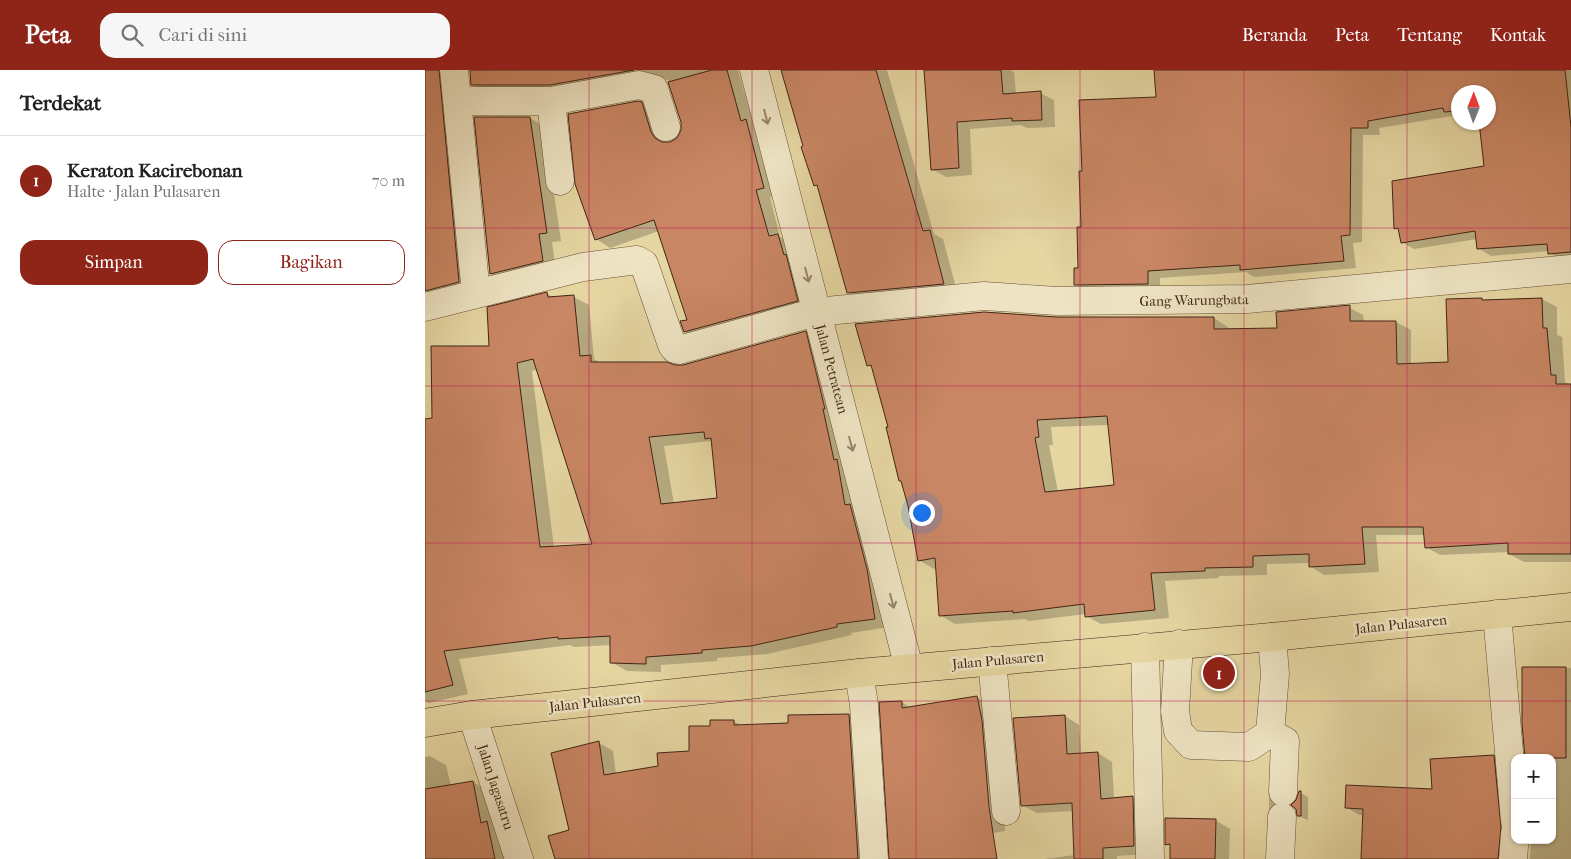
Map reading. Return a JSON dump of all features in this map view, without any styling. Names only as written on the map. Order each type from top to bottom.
[{"type":"main road","name":"Jalan Pulasaren","points":[[425,723],[472,715],[859,673],[1272,637],[1571,607]]},
{"type":"street","points":[[454,70],[475,294]]},
{"type":"street","name":"Jalan Petratean","points":[[754,70],[909,668]]},
{"type":"street","points":[[457,101],[551,101],[631,86],[649,86],[656,93],[666,127]]},
{"type":"street","points":[[551,101],[560,181]]},
{"type":"street","name":"Gang Warungbata","points":[[425,307],[583,267],[637,260],[644,264],[671,345],[679,350],[816,312],[984,296],[1057,301],[1247,300],[1571,269]]},
{"type":"street","points":[[1497,614],[1513,799]]},
{"type":"street","points":[[1179,644],[1175,711],[1178,731],[1191,745],[1249,747],[1270,732],[1275,674],[1272,637]]},
{"type":"street","points":[[1145,647],[1150,859]]},
{"type":"street","points":[[991,661],[1005,811]]},
{"type":"street","points":[[859,673],[864,705],[874,859]]},
{"type":"street","name":"Jalan Jagasatru","points":[[472,715],[519,859]]},
{"type":"street","points":[[1270,732],[1285,741],[1280,859]]},
{"type":"street","points":[[1513,859],[1514,844]]},
{"type":"building","points":[[425,70],[439,70],[459,282],[425,291]]},
{"type":"building","points":[[470,70],[634,70],[550,85],[471,85]]},
{"type":"building","points":[[712,70],[727,70],[741,121],[746,119],[764,188],[756,190],[769,236],[778,234],[784,255],[786,254],[798,301],[684,332],[680,321],[687,320],[654,220],[595,240],[575,184],[568,114],[638,101],[642,102],[651,132],[655,138],[662,142],[670,142],[677,138],[681,130],[681,122],[668,82]]},
{"type":"building","points":[[781,70],[876,70],[923,231],[930,230],[944,284],[847,293],[817,185],[814,186],[801,147],[803,146]]},
{"type":"building","points":[[924,70],[1001,70],[1003,94],[1041,91],[1042,120],[1012,121],[1012,118],[957,122],[959,168],[931,170]]},
{"type":"building","points":[[1154,70],[1565,70],[1571,127],[1571,252],[1548,254],[1547,244],[1477,249],[1475,231],[1401,243],[1398,228],[1394,229],[1392,181],[1484,166],[1480,130],[1496,130],[1496,85],[1451,85],[1451,112],[1444,112],[1443,108],[1368,121],[1368,128],[1351,128],[1350,235],[1341,236],[1344,261],[1240,270],[1240,265],[1148,271],[1148,284],[1074,285],[1074,268],[1078,268],[1077,227],[1081,227],[1079,171],[1082,171],[1079,100],[1156,97]]},
{"type":"building","points":[[474,117],[530,117],[547,233],[539,234],[543,261],[490,274]]},
{"type":"building","points":[[547,292],[548,297],[574,295],[580,356],[591,355],[591,362],[667,362],[683,365],[806,331],[825,409],[823,409],[834,460],[837,459],[845,505],[850,504],[867,569],[875,619],[837,624],[837,627],[751,646],[702,650],[702,653],[646,657],[646,664],[610,663],[610,636],[558,639],[558,637],[444,651],[453,685],[425,692],[425,419],[432,418],[431,346],[489,346],[487,307]],"holes":[[[533,359],[592,544],[540,547],[517,363]],[[704,432],[705,439],[711,438],[717,498],[661,504],[649,437]]]},
{"type":"building","points":[[1542,298],[1543,328],[1547,328],[1551,375],[1556,375],[1556,384],[1571,384],[1571,554],[1508,554],[1508,543],[1425,548],[1423,527],[1362,527],[1365,564],[1309,567],[1309,554],[1253,556],[1253,567],[1205,568],[1205,571],[1151,573],[1155,610],[1085,617],[1084,604],[1013,613],[1013,611],[939,616],[935,558],[918,561],[908,506],[901,481],[899,481],[886,427],[888,427],[871,365],[867,366],[855,324],[984,312],[1057,317],[1214,317],[1214,329],[1277,328],[1276,312],[1350,305],[1350,321],[1396,321],[1397,364],[1448,362],[1446,299]],"holes":[[[1107,416],[1114,485],[1045,492],[1035,438],[1039,437],[1037,420]]]},
{"type":"building","points":[[1522,667],[1566,667],[1566,758],[1556,758],[1556,754],[1525,754],[1522,724]]},
{"type":"building","points":[[977,696],[982,720],[989,807],[997,859],[889,859],[879,702],[902,701],[902,708]]},
{"type":"building","points":[[849,714],[858,859],[555,859],[548,836],[569,830],[551,753],[599,741],[604,775],[658,766],[657,753],[689,751],[689,726],[710,726],[710,720],[734,720],[734,725],[788,723],[788,715]]},
{"type":"building","points":[[1065,715],[1067,754],[1098,752],[1101,799],[1133,796],[1134,846],[1103,848],[1103,859],[1074,859],[1072,803],[1021,806],[1013,718]]},
{"type":"building","points":[[1494,755],[1501,827],[1498,859],[1361,859],[1363,809],[1345,808],[1346,785],[1432,789],[1430,759]]},
{"type":"building","points":[[473,781],[481,823],[487,821],[495,859],[425,859],[425,789]]},
{"type":"building","points":[[1299,791],[1301,791],[1301,816],[1297,816],[1296,809],[1291,805],[1296,800]]},
{"type":"building","points":[[1165,818],[1216,819],[1215,859],[1170,859],[1170,844],[1165,845]]},
{"type":"place","name":"Keraton Kacirebonan","points":[[1219,673]]}]
